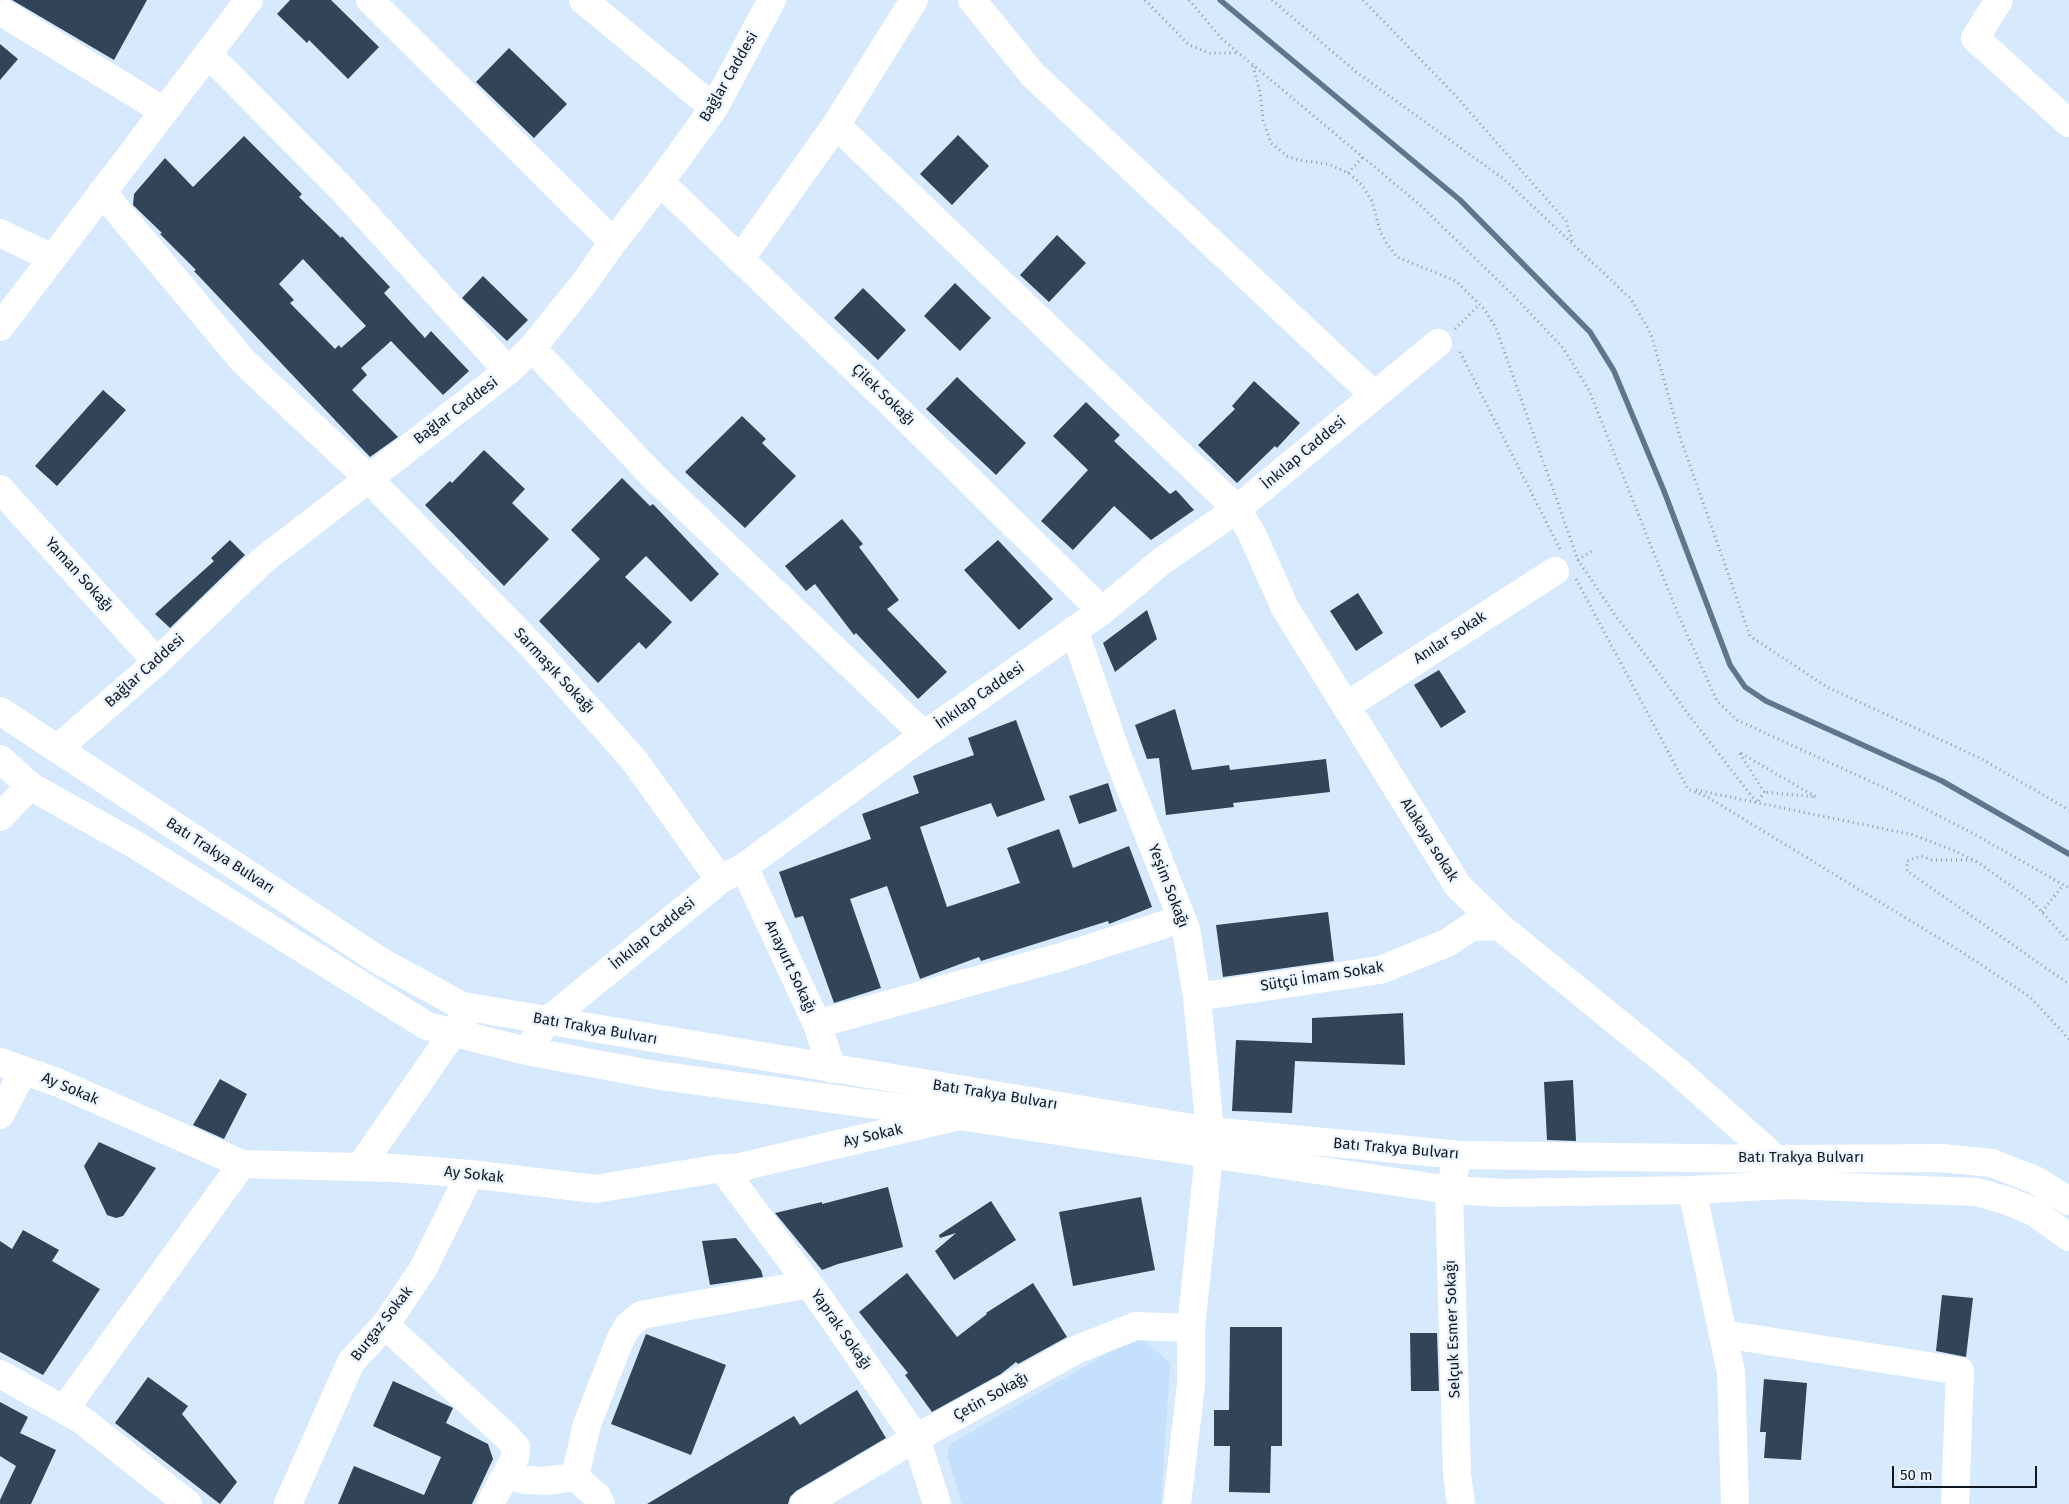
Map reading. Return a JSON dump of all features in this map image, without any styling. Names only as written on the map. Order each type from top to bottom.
[{"type":"street","points":[[0,327],[249,0]]},
{"type":"street","points":[[370,0],[613,242]]},
{"type":"street","points":[[583,0],[714,108]]},
{"type":"street","name":"Bağlar Caddesi","points":[[57,749],[157,662],[262,561],[508,371],[532,348],[586,282],[613,242],[714,108],[772,0]]},
{"type":"street","points":[[741,258],[836,125],[914,0]]},
{"type":"street","points":[[972,0],[1033,75],[1374,395]]},
{"type":"street","points":[[1999,0],[1975,38],[2069,122]]},
{"type":"street","points":[[0,11],[164,112]]},
{"type":"street","points":[[208,54],[342,189],[508,371]]},
{"type":"street","name":"Alakaya sokak","points":[[836,125],[1237,510],[1252,534],[1285,608],[1458,886],[1499,926],[1675,1069],[1776,1159]]},
{"type":"street","name":"Çilek Sokağı","points":[[660,182],[741,258],[1102,611]]},
{"type":"street","name":"Sarmaşık Sokağı","points":[[102,192],[244,362],[368,478],[534,648],[634,760],[720,880]]},
{"type":"street","points":[[0,233],[52,258]]},
{"type":"street","name":"İnkılap Caddesi","points":[[527,1051],[547,1021],[720,880],[744,867],[924,735],[1102,611],[1162,561],[1237,510],[1374,395],[1450,343]]},
{"type":"street","points":[[532,348],[654,477],[924,735]]},
{"type":"street","name":"Yaman Sokağı","points":[[0,489],[157,662]]},
{"type":"street","name":"Anılar sokak","points":[[1346,706],[1563,565]]},
{"type":"street","name":"Yeşim Sokağı","points":[[1074,630],[1118,757],[1186,929],[1197,997],[1210,1143],[1190,1328],[1191,1385],[1177,1504]]},
{"type":"street","name":"Batı Trakya Bulvarı","points":[[0,711],[380,961],[462,1006],[832,1068],[1449,1190],[1502,1193],[1692,1190],[1786,1185],[1976,1192],[2008,1201],[2034,1212],[2069,1237]]},
{"type":"street","points":[[0,816],[30,786],[37,790],[51,790],[63,782],[67,768],[66,760],[57,749]]},
{"type":"street","name":"Batı Trakya Bulvarı","points":[[0,759],[30,786],[134,844],[426,1026],[527,1051],[655,1075],[960,1116],[1210,1143],[1459,1155],[1776,1159],[1942,1158],[1992,1163],[2035,1180],[2069,1201]]},
{"type":"street","name":"Anayurt Sokağı","points":[[744,867],[817,1024],[832,1068]]},
{"type":"street","points":[[817,1024],[1061,957],[1182,919]]},
{"type":"street","name":"Sütçü İmam Sokak","points":[[1197,997],[1380,970],[1447,943],[1471,927],[1499,926]]},
{"type":"street","points":[[360,1167],[471,1008]]},
{"type":"street","points":[[0,1115],[12,1066]]},
{"type":"street","name":"Ay Sokak","points":[[12,1066],[58,1083],[242,1164],[360,1167],[470,1174],[595,1189],[722,1168],[736,1168],[960,1116]]},
{"type":"street","name":"Selçuk Esmer Sokağı","points":[[1459,1155],[1449,1190],[1457,1474],[1461,1504]]},
{"type":"street","points":[[64,1410],[242,1164]]},
{"type":"street","name":"Yaprak Sokağı","points":[[722,1168],[808,1284],[916,1438],[937,1504]]},
{"type":"street","name":"Burgaz Sokak","points":[[288,1504],[351,1362],[385,1325],[423,1269],[470,1174]]},
{"type":"street","points":[[1692,1190],[1731,1372],[1734,1504]]},
{"type":"street","points":[[575,1477],[588,1424],[620,1340],[628,1326],[641,1315],[808,1284]]},
{"type":"street","points":[[385,1325],[516,1447],[516,1458],[490,1504]]},
{"type":"street","name":"Çetin Sokağı","points":[[804,1504],[916,1438],[1078,1349],[1136,1326],[1190,1328]]},
{"type":"street","points":[[1723,1334],[1960,1371],[1955,1504]]},
{"type":"street","points":[[0,1374],[82,1420],[188,1504]]},
{"type":"street","points":[[506,1475],[525,1480],[545,1481],[575,1477],[597,1496],[601,1504]]},
{"type":"path","points":[[1145,0],[1189,45],[1210,53],[1238,53]]},
{"type":"path","points":[[1189,0],[1222,39],[1364,157],[1463,245],[1563,348],[1589,390],[1700,666],[1717,701],[1737,720],[1887,789],[1976,835],[2069,888]]},
{"type":"path","points":[[1272,0],[1355,71],[1505,180],[1631,300],[1651,334],[1681,440],[1750,636],[1827,687],[1980,758],[2069,810]]},
{"type":"path","points":[[1363,0],[1454,94],[1566,221],[1574,245]]},
{"type":"path","points":[[1253,65],[1260,92],[1263,120],[1271,143],[1287,156],[1299,160],[1328,164],[1348,173],[1362,186],[1372,201],[1380,231],[1397,257],[1456,282],[1485,310],[1496,328],[1578,560],[1615,616],[1757,803]]},
{"type":"path","points":[[1348,173],[1364,157]]},
{"type":"path","points":[[1480,305],[1450,343],[1563,565],[1688,789],[1709,798],[1965,954],[2030,997],[2069,1039]]},
{"type":"path","points":[[1739,752],[1816,797],[1790,794],[1764,792],[1739,752]]},
{"type":"path","points":[[1688,789],[1914,835],[1972,860],[2032,901],[2069,942]]},
{"type":"path","points":[[1757,803],[1764,792]]},
{"type":"path","points":[[1972,860],[1932,860],[1921,856],[1907,861],[1907,871],[2069,984]]},
{"type":"path","points":[[2042,912],[2064,885]]},
{"type":"shaded area","points":[[1139,1335],[1170,1363],[1161,1504],[962,1504],[947,1454],[950,1444]]},
{"type":"building","points":[[12,0],[147,0],[114,60]]},
{"type":"building","points":[[290,0],[331,0],[379,47],[348,79],[309,40],[307,43],[277,14]]},
{"type":"building","points":[[0,44],[18,59],[0,80]]},
{"type":"building","points":[[509,48],[567,104],[534,138],[476,82]]},
{"type":"building","points":[[958,135],[989,166],[952,205],[920,174]]},
{"type":"building","points":[[244,136],[302,194],[299,197],[341,238],[342,236],[390,287],[384,293],[425,338],[431,331],[469,371],[443,395],[391,341],[361,368],[367,375],[352,390],[398,437],[370,457],[194,271],[196,270],[160,234],[162,233],[133,205],[134,194],[165,158],[193,187]],"holes":[[[303,259],[366,326],[341,348],[339,345],[335,349],[290,303],[294,300],[279,284]]]},
{"type":"building","points":[[1057,235],[1086,263],[1049,302],[1020,275]]},
{"type":"building","points":[[483,276],[528,320],[507,341],[462,298]]},
{"type":"building","points":[[955,283],[991,318],[960,351],[924,316]]},
{"type":"building","points":[[863,288],[906,330],[878,360],[834,318]]},
{"type":"building","points":[[957,377],[1026,443],[996,475],[926,409]]},
{"type":"building","points":[[1254,381],[1300,423],[1277,448],[1275,446],[1237,483],[1198,445],[1235,409],[1232,406]]},
{"type":"building","points":[[103,390],[126,410],[57,486],[35,466]]},
{"type":"building","points":[[1086,402],[1120,435],[1114,441],[1170,494],[1176,490],[1194,510],[1151,540],[1114,506],[1073,550],[1041,521],[1088,470],[1053,436]]},
{"type":"building","points":[[742,416],[766,439],[762,443],[796,476],[745,528],[685,472]]},
{"type":"building","points":[[484,450],[525,489],[512,503],[549,539],[504,586],[425,505],[450,481],[452,483]]},
{"type":"building","points":[[622,478],[650,506],[653,504],[719,574],[691,602],[646,556],[625,577],[672,622],[646,649],[639,642],[598,683],[539,621],[600,559],[571,530]]},
{"type":"building","points":[[842,519],[863,544],[859,547],[899,600],[887,609],[947,672],[918,699],[856,633],[854,635],[815,584],[806,591],[785,566]]},
{"type":"building","points":[[230,540],[245,555],[170,628],[155,614],[214,561],[211,558]]},
{"type":"building","points":[[998,540],[1053,599],[1019,630],[964,570]]},
{"type":"building","points":[[1358,593],[1383,633],[1356,651],[1330,611]]},
{"type":"building","points":[[1147,610],[1157,639],[1115,672],[1103,643]]},
{"type":"building","points":[[1439,670],[1466,712],[1441,728],[1414,685]]},
{"type":"building","points":[[1175,709],[1192,770],[1229,765],[1230,770],[1326,759],[1330,792],[1233,803],[1234,807],[1166,815],[1159,758],[1147,759],[1135,725]]},
{"type":"building","points":[[1016,720],[1045,800],[997,817],[991,803],[920,827],[947,907],[1020,883],[1007,848],[1059,829],[1073,868],[1129,846],[1152,907],[1109,924],[1108,921],[981,961],[979,957],[920,979],[887,886],[850,899],[881,988],[834,1003],[803,916],[795,918],[779,872],[871,839],[862,814],[919,793],[913,776],[974,755],[968,738]]},
{"type":"building","points":[[1108,783],[1117,811],[1079,824],[1069,796]]},
{"type":"building","points":[[1328,912],[1334,961],[1223,977],[1216,925]]},
{"type":"building","points":[[1403,1013],[1405,1065],[1295,1061],[1292,1113],[1232,1111],[1236,1040],[1312,1043],[1312,1018]]},
{"type":"building","points":[[220,1079],[247,1094],[224,1139],[193,1125]]},
{"type":"building","points":[[1573,1080],[1576,1141],[1547,1140],[1544,1082]]},
{"type":"building","points":[[99,1142],[156,1168],[123,1216],[116,1218],[107,1215],[84,1166]]},
{"type":"building","points":[[888,1187],[903,1247],[822,1270],[775,1213],[822,1202],[822,1204]]},
{"type":"building","points":[[1141,1197],[1155,1270],[1073,1286],[1059,1212]]},
{"type":"building","points":[[991,1201],[1016,1240],[954,1280],[935,1251],[956,1233],[940,1238],[939,1235]]},
{"type":"building","points":[[23,1230],[59,1250],[52,1261],[100,1289],[43,1375],[0,1352],[0,1241],[12,1249]]},
{"type":"building","points":[[736,1238],[761,1270],[763,1277],[710,1285],[702,1241]]},
{"type":"building","points":[[907,1273],[957,1337],[986,1313],[1033,1283],[1067,1337],[1018,1364],[1016,1362],[1001,1374],[932,1412],[905,1375],[908,1373],[859,1312]]},
{"type":"building","points":[[1942,1295],[1973,1298],[1966,1357],[1936,1351]]},
{"type":"building","points":[[1230,1327],[1282,1327],[1282,1446],[1271,1446],[1270,1493],[1229,1492],[1230,1446],[1214,1446],[1214,1410],[1229,1410]]},
{"type":"building","points":[[1410,1333],[1437,1333],[1439,1391],[1411,1391]]},
{"type":"building","points":[[646,1334],[726,1365],[691,1455],[611,1424]]},
{"type":"building","points":[[148,1377],[188,1406],[182,1414],[237,1482],[220,1504],[115,1423]]},
{"type":"building","points":[[1764,1379],[1807,1383],[1801,1460],[1764,1458],[1766,1432],[1760,1432]]},
{"type":"building","points":[[393,1381],[453,1408],[446,1423],[488,1444],[493,1459],[472,1504],[338,1504],[354,1466],[424,1495],[441,1457],[373,1426]]},
{"type":"building","points":[[857,1390],[886,1438],[796,1491],[790,1497],[788,1504],[647,1504],[794,1416],[800,1425]]},
{"type":"building","points":[[0,1402],[28,1417],[20,1433],[56,1450],[31,1504],[0,1504],[0,1500],[16,1466],[0,1456]]},
{"type":"waterway","points":[[1220,0],[1460,200],[1590,332],[1614,371],[1664,491],[1730,665],[1745,687],[1766,701],[1942,781],[2069,854]]}]
